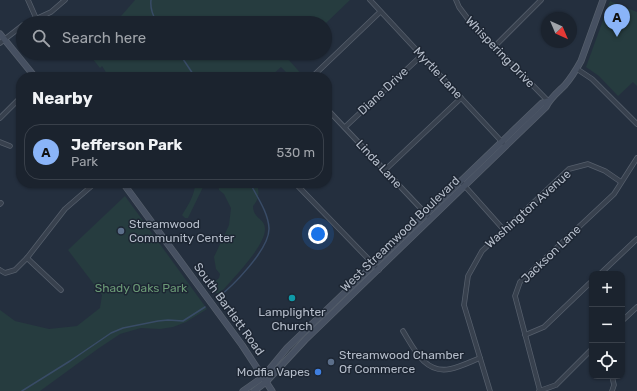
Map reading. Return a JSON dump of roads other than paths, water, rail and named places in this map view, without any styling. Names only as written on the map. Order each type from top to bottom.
[{"type":"street","points":[[28,0],[35,16]]},
{"type":"street","points":[[41,16],[51,12],[65,0]]},
{"type":"street","name":"Myrtle Lane","points":[[370,0],[506,146]]},
{"type":"street","name":"Whispering Drive","points":[[456,0],[462,13],[548,101]]},
{"type":"street","points":[[495,46],[541,0]]},
{"type":"street","name":"West Streamwood Boulevard","points":[[265,379],[546,107],[548,101],[565,85],[581,62],[603,0]]},
{"type":"street","points":[[332,58],[380,12]]},
{"type":"street","points":[[2,41],[16,30]]},
{"type":"street","points":[[0,34],[2,41],[16,56]]},
{"type":"street","name":"Diane Drive","points":[[345,127],[421,56]]},
{"type":"street","points":[[19,60],[30,72]]},
{"type":"street","points":[[317,72],[330,60]]},
{"type":"street","points":[[577,69],[595,81],[637,124]]},
{"type":"street","points":[[385,170],[461,98]]},
{"type":"street","name":"West Streamwood Boulevard","points":[[265,379],[287,348],[542,102],[548,101]]},
{"type":"street","points":[[0,118],[16,102]]},
{"type":"street","name":"Linda Lane","points":[[332,114],[431,219]]},
{"type":"street","points":[[0,142],[10,146]]},
{"type":"street","name":"Jackson Lane","points":[[540,391],[515,296],[520,282],[614,194],[637,158]]},
{"type":"street","name":"Washington Avenue","points":[[490,391],[464,305],[468,276],[482,251],[569,169],[588,164],[605,171],[621,182]]},
{"type":"street","points":[[460,181],[504,230]]},
{"type":"street","points":[[0,270],[5,273],[15,270],[27,258],[65,209],[89,188]]},
{"type":"street","name":"South Bartlett Road","points":[[127,188],[242,345],[272,391]]},
{"type":"street","points":[[300,188],[379,270]]},
{"type":"street","points":[[603,271],[637,238]]},
{"type":"street","points":[[27,258],[61,290]]},
{"type":"street","points":[[525,334],[544,327],[589,284]]},
{"type":"street","points":[[625,318],[637,307]]},
{"type":"street","points":[[403,331],[413,348],[426,364],[434,369],[450,369],[480,358]]},
{"type":"street","points":[[540,391],[556,385],[589,354]]},
{"type":"street","points":[[243,391],[265,379]]},
{"type":"street","points":[[254,391],[265,379]]},
{"type":"street","points":[[612,391],[614,386],[613,379]]},
{"type":"waterway","points":[[151,0],[151,9],[154,16]]},
{"type":"waterway","points":[[184,60],[192,72]]},
{"type":"waterway","points":[[216,299],[249,267],[257,257],[268,237],[269,228],[267,216],[253,188]]},
{"type":"waterway","points":[[22,391],[111,333],[123,328],[158,321],[183,321],[205,307]]},
{"type":"place","name":"Jefferson Park","points":[[617,37]]},
{"type":"place","name":"Streamwood Community Center","points":[[121,231]]},
{"type":"place","name":"Lamplighter Church","points":[[292,298]]},
{"type":"place","name":"Streamwood Chamber Of Commerce","points":[[331,362]]},
{"type":"place","name":"Modfia Vapes","points":[[318,372]]},
{"type":"park label","name":"Shady Oaks Park","points":[[141,288]]}]
